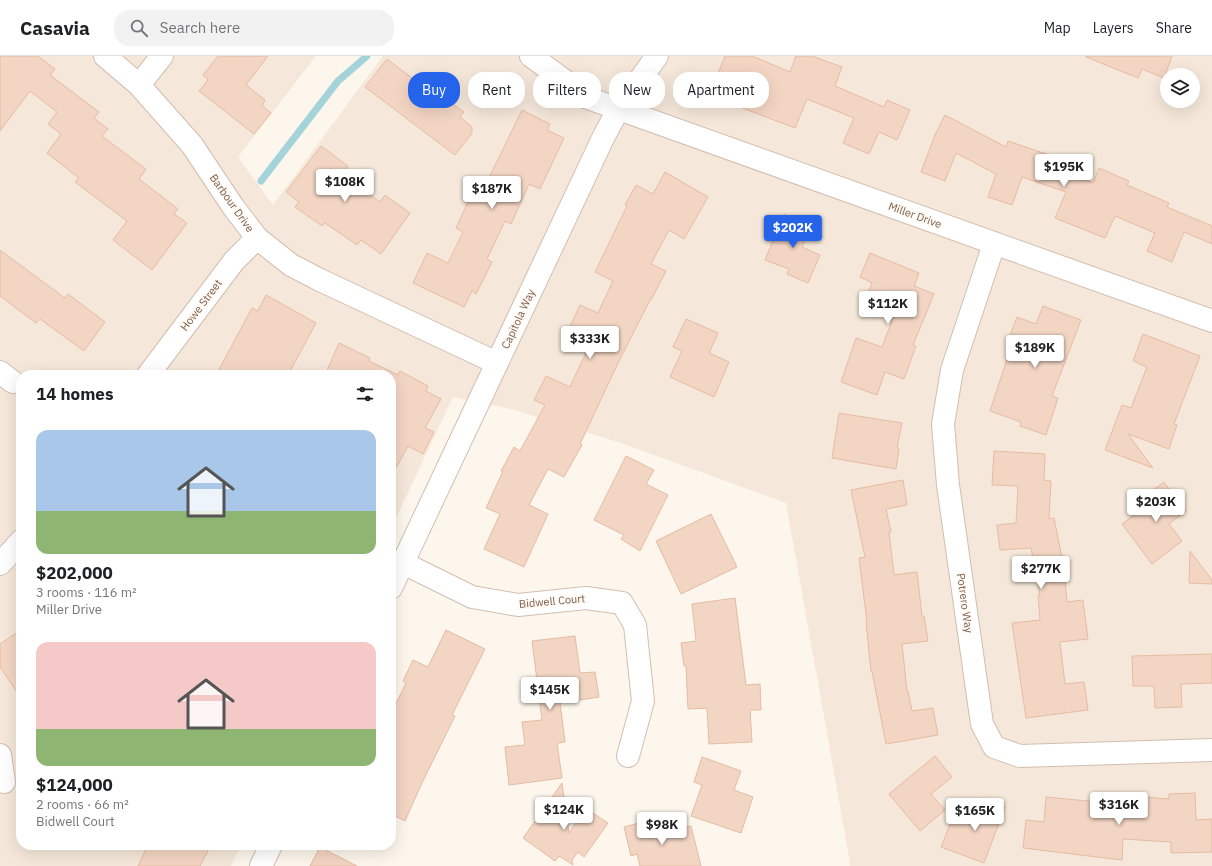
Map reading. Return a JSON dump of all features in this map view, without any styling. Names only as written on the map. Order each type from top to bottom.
[{"type":"street","name":"Barbour Drive","points":[[105,56],[139,85],[192,145],[234,208],[257,238],[291,265],[497,363]]},
{"type":"street","points":[[139,85],[162,56]]},
{"type":"street","name":"Miller Drive","points":[[531,56],[588,98],[618,110],[1212,322]]},
{"type":"street","name":"Capitola Way","points":[[396,578],[601,143],[618,110],[657,56]]},
{"type":"street","name":"Howe Street","points":[[152,370],[234,261],[257,238]]},
{"type":"street","name":"Potrero Way","points":[[994,244],[952,370],[943,424],[948,485],[982,724],[994,748],[1020,756],[1212,750]]},
{"type":"street","points":[[0,564],[16,546]]},
{"type":"street","name":"Bidwell Court","points":[[403,563],[472,597],[518,605],[586,598],[622,603],[635,625],[643,701],[628,756]]},
{"type":"street","points":[[0,755],[4,782]]},
{"type":"street","points":[[261,866],[269,850]]},
{"type":"shaded area","points":[[0,56],[316,56],[238,157],[273,205],[383,56],[1212,56],[1212,866],[850,866],[786,503],[621,443],[511,409],[453,397],[396,518],[396,370],[16,370],[16,850],[239,850],[231,866],[0,866]]},
{"type":"building","points":[[0,56],[38,56],[55,69],[50,75],[99,112],[94,118],[108,129],[102,136],[146,169],[139,179],[178,209],[174,214],[187,223],[152,270],[113,240],[127,221],[75,182],[79,178],[47,153],[61,134],[48,124],[57,112],[30,91],[0,131]]},
{"type":"building","points":[[218,56],[268,56],[246,85],[265,100],[262,106],[271,113],[254,134],[199,91],[208,80],[203,75]]},
{"type":"building","points":[[725,56],[752,56],[790,72],[796,56],[812,56],[842,67],[835,86],[884,107],[887,100],[910,110],[897,140],[879,132],[869,154],[843,143],[854,118],[807,99],[795,128],[742,108],[769,108],[769,72],[719,72]]},
{"type":"building","points":[[1172,56],[1168,68],[1160,68],[1160,76],[1142,69],[1138,78],[1086,57]]},
{"type":"building","points":[[387,59],[408,75],[408,108],[458,108],[464,112],[460,117],[472,127],[472,133],[455,155],[365,87]]},
{"type":"building","points":[[522,110],[550,124],[547,130],[564,138],[540,189],[529,184],[511,224],[505,221],[487,259],[492,262],[476,294],[472,291],[464,307],[413,283],[427,253],[448,263],[463,232],[456,228],[476,184],[484,188]]},
{"type":"building","points":[[945,115],[1006,147],[1008,141],[1052,156],[1050,165],[1093,183],[1099,168],[1129,181],[1127,185],[1169,203],[1167,207],[1212,226],[1212,244],[1184,232],[1172,262],[1147,251],[1155,233],[1115,216],[1105,238],[1055,218],[1066,192],[1022,177],[1012,205],[988,197],[996,174],[956,153],[945,181],[921,172],[935,135]]},
{"type":"building","points":[[321,146],[348,166],[342,175],[380,202],[385,195],[410,213],[381,254],[361,240],[357,245],[325,223],[322,226],[295,207],[299,202],[286,192]]},
{"type":"building","points":[[665,172],[708,197],[684,239],[669,230],[651,264],[666,271],[619,361],[580,444],[582,445],[564,477],[548,469],[529,505],[548,514],[524,567],[484,549],[500,514],[486,508],[503,471],[501,471],[514,447],[520,451],[545,405],[534,400],[546,376],[570,387],[589,346],[566,335],[580,305],[598,313],[613,281],[595,272],[627,206],[625,205],[636,185],[653,194]]},
{"type":"building","points":[[784,214],[810,226],[802,247],[820,255],[808,283],[787,274],[789,269],[765,260]]},
{"type":"building","points":[[0,250],[65,298],[68,294],[105,322],[84,351],[40,319],[36,323],[0,296]]},
{"type":"building","points":[[870,253],[919,273],[914,286],[934,294],[913,345],[916,346],[904,379],[885,372],[877,395],[841,382],[856,338],[882,347],[894,315],[864,303],[872,283],[860,277]]},
{"type":"building","points":[[266,295],[316,323],[291,370],[219,370],[252,308],[258,311]]},
{"type":"building","points":[[1043,306],[1081,320],[1052,396],[1058,398],[1046,435],[1020,426],[1021,422],[990,411],[1011,347],[1006,346],[1017,317],[1036,324]]},
{"type":"building","points":[[686,319],[718,333],[709,353],[729,362],[714,397],[670,377],[682,351],[673,347]]},
{"type":"building","points":[[1143,334],[1200,356],[1174,424],[1177,425],[1169,449],[1128,434],[1153,468],[1105,450],[1122,405],[1131,408],[1147,367],[1133,361]]},
{"type":"building","points":[[339,343],[370,358],[369,361],[388,370],[327,370]]},
{"type":"building","points":[[400,371],[428,386],[426,391],[441,399],[425,428],[434,432],[423,454],[408,446],[396,468],[396,374],[398,375]]},
{"type":"building","points":[[839,413],[902,423],[897,448],[899,449],[896,469],[832,458]]},
{"type":"building","points":[[994,451],[1045,454],[1044,480],[1051,481],[1049,519],[1054,518],[1064,568],[1067,602],[1083,600],[1088,639],[1060,642],[1065,684],[1084,682],[1088,710],[1026,718],[1012,623],[1040,620],[1038,595],[1040,595],[1031,548],[1000,550],[997,525],[1016,523],[1018,486],[992,485]]},
{"type":"building","points":[[626,456],[654,470],[646,484],[668,495],[640,551],[621,539],[624,535],[594,520]]},
{"type":"building","points":[[903,480],[907,505],[886,509],[891,532],[889,532],[894,575],[917,572],[922,616],[924,616],[928,641],[902,644],[907,691],[912,711],[933,708],[938,735],[886,744],[871,671],[859,558],[865,557],[851,490]]},
{"type":"building","points":[[1164,482],[1186,511],[1169,524],[1182,541],[1152,564],[1122,524],[1146,506],[1141,499]]},
{"type":"building","points":[[711,514],[737,567],[681,594],[656,541]]},
{"type":"building","points":[[1190,551],[1212,580],[1212,584],[1189,583]]},
{"type":"building","points":[[735,598],[746,685],[760,684],[761,710],[750,710],[752,742],[709,744],[707,708],[688,709],[686,666],[684,666],[681,643],[696,641],[692,604]]},
{"type":"building","points":[[446,630],[485,649],[452,715],[455,716],[405,821],[396,816],[396,704],[406,683],[403,681],[413,660],[428,667]]},
{"type":"building","points":[[16,633],[16,691],[0,667],[0,644]]},
{"type":"building","points":[[575,636],[580,673],[595,672],[599,697],[560,703],[565,742],[557,743],[562,778],[509,785],[505,747],[525,745],[522,722],[542,720],[532,641]]},
{"type":"building","points":[[1212,654],[1212,683],[1181,684],[1182,707],[1155,708],[1154,686],[1133,686],[1132,656]]},
{"type":"building","points":[[935,756],[952,777],[931,794],[945,810],[920,831],[889,794]]},
{"type":"building","points":[[702,757],[741,771],[734,790],[753,797],[741,833],[691,816],[702,785],[694,782]]},
{"type":"building","points":[[562,783],[569,833],[585,808],[608,823],[584,857],[578,852],[572,860],[573,865],[559,856],[555,861],[523,838]]},
{"type":"building","points":[[1195,793],[1196,820],[1212,819],[1212,852],[1171,853],[1171,842],[1123,839],[1122,860],[1023,848],[1026,820],[1044,822],[1046,797],[1098,802],[1098,797],[1119,799],[1119,795],[1169,799],[1169,794]]},
{"type":"building","points":[[981,798],[1005,807],[984,863],[941,847],[953,817],[971,825]]},
{"type":"building","points":[[650,820],[654,835],[691,826],[701,866],[640,866],[637,854],[631,856],[624,827]]},
{"type":"building","points":[[146,850],[208,850],[200,866],[138,866]]},
{"type":"building","points":[[318,850],[326,850],[357,866],[310,866]]},
{"type":"waterway","points":[[261,181],[338,81],[367,56]]}]
